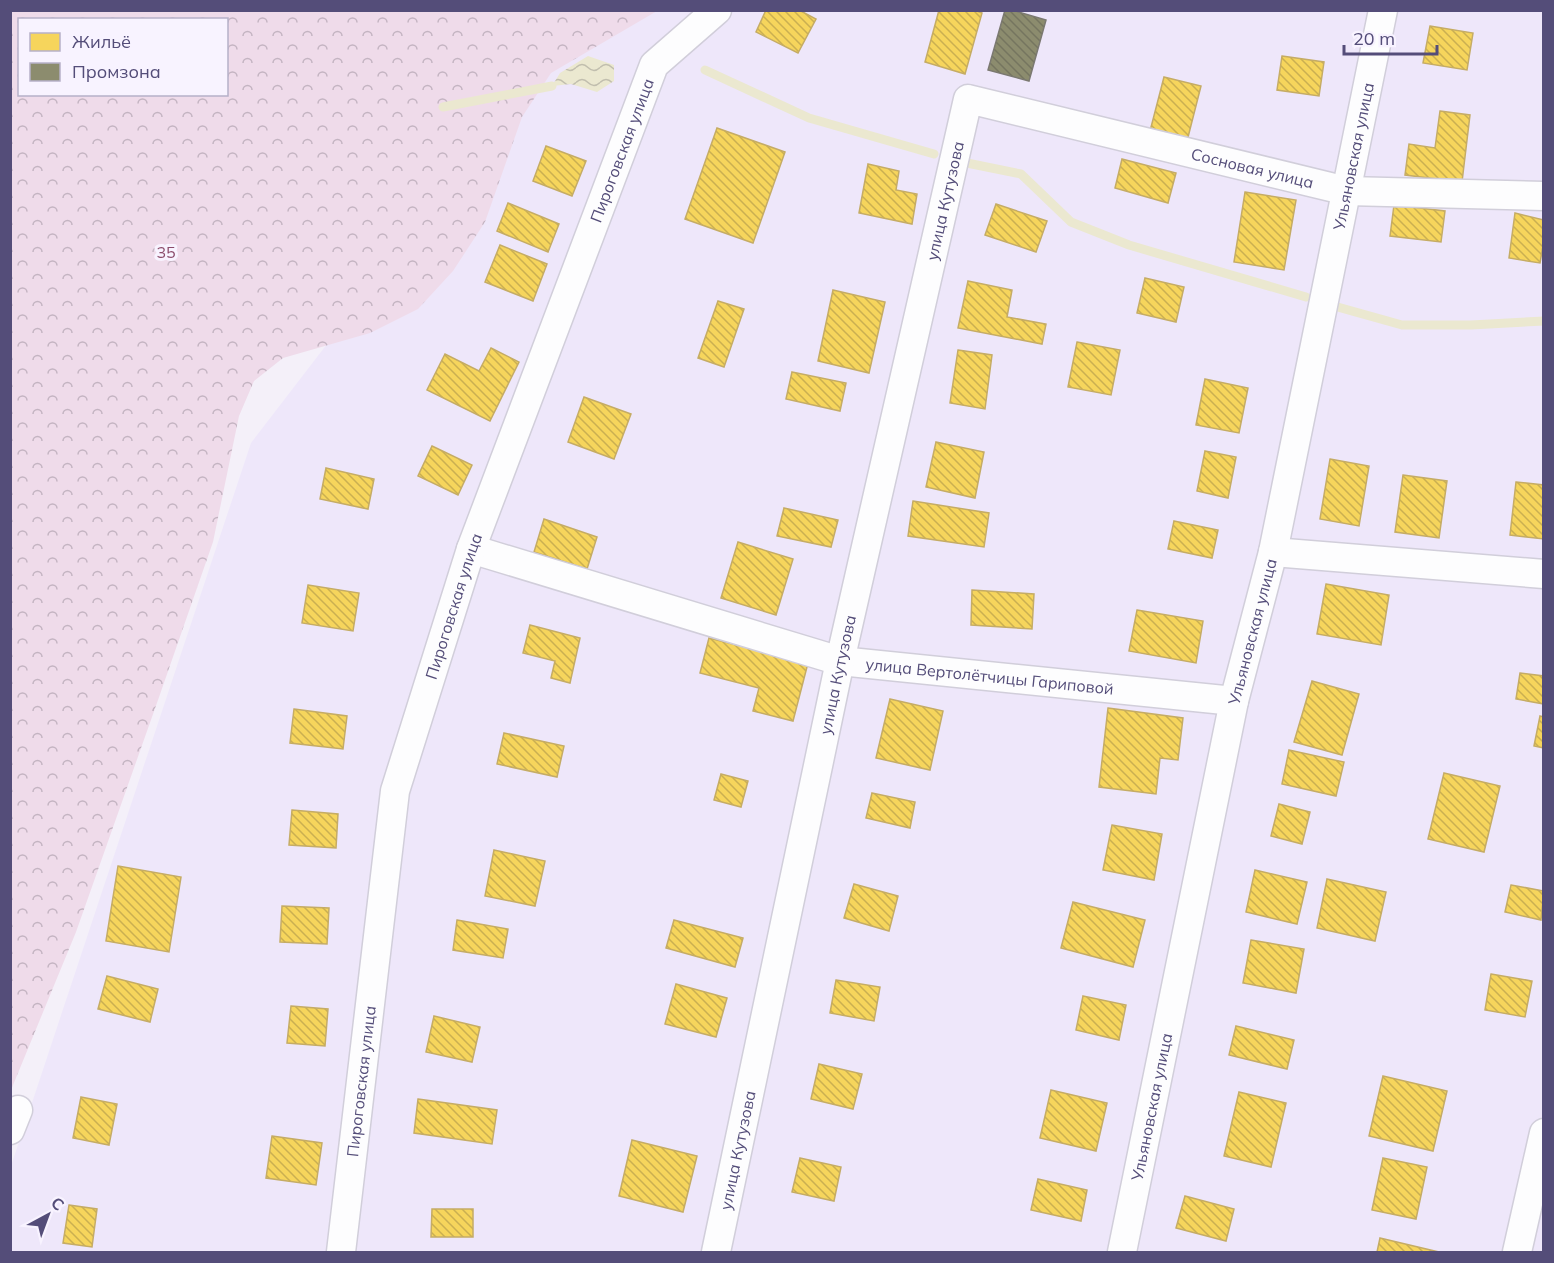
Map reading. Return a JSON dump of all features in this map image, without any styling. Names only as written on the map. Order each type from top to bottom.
[{"type":"street","name":"Пироговская улица","points":[[341,1252],[395,791],[471,549],[654,65],[717,10]]},
{"type":"street","name":"Ульяновская улица","points":[[1122,1252],[1234,701],[1273,552],[1383,10]]},
{"type":"street","name":"Сосновая улица","points":[[968,99],[1347,191],[1544,196]]},
{"type":"street","name":"улица Кутузова","points":[[716,1252],[840,661],[968,99]]},
{"type":"street","name":"улица Вертолётчицы Гариповой","points":[[471,549],[840,661],[1234,701]]},
{"type":"street","points":[[1273,552],[1544,574]]},
{"type":"street","points":[[1517,1252],[1544,1133]]},
{"type":"shaded area","points":[[583,11],[1543,11],[1543,1252],[11,1252],[11,1166],[251,443]]},
{"type":"green space","name":"35","points":[[11,10],[657,11],[551,73],[522,117],[485,222],[453,271],[418,309],[370,333],[283,358],[254,381],[239,416],[213,542],[76,932],[11,1090]]},
{"type":"water","points":[[588,56],[614,65],[614,81],[597,92],[571,84],[552,86],[560,73]]},
{"type":"building: Жильё","points":[[766,10],[799,10],[816,19],[798,53],[756,32]]},
{"type":"building: Жильё","points":[[939,10],[974,10],[982,13],[965,74],[925,62]]},
{"type":"building: Жильё","points":[[1430,26],[1473,33],[1467,70],[1423,63]]},
{"type":"building: Жильё","points":[[1282,56],[1324,62],[1319,96],[1277,90]]},
{"type":"building: Жильё","points":[[1164,77],[1201,86],[1186,145],[1149,135]]},
{"type":"building: Жильё","points":[[1440,111],[1470,115],[1462,182],[1405,175],[1409,144],[1435,148]]},
{"type":"building: Жильё","points":[[717,128],[785,152],[753,243],[685,219]]},
{"type":"building: Жильё","points":[[546,146],[586,161],[572,196],[533,181]]},
{"type":"building: Жильё","points":[[1122,159],[1176,173],[1168,203],[1115,188]]},
{"type":"building: Жильё","points":[[868,164],[899,171],[896,190],[917,194],[912,224],[859,213]]},
{"type":"building: Жильё","points":[[1245,192],[1296,200],[1284,270],[1234,262]]},
{"type":"building: Жильё","points":[[508,203],[559,224],[548,252],[497,231]]},
{"type":"building: Жильё","points":[[996,204],[1047,221],[1036,252],[985,235]]},
{"type":"building: Жильё","points":[[1394,205],[1445,211],[1441,242],[1390,236]]},
{"type":"building: Жильё","points":[[1515,213],[1544,220],[1544,240],[1540,263],[1509,258]]},
{"type":"building: Жильё","points":[[500,245],[547,264],[533,301],[485,282]]},
{"type":"building: Жильё","points":[[1145,278],[1184,287],[1176,322],[1137,313]]},
{"type":"building: Жильё","points":[[968,281],[1012,290],[1007,317],[1046,324],[1042,344],[958,328]]},
{"type":"building: Жильё","points":[[833,290],[885,302],[869,373],[818,361]]},
{"type":"building: Жильё","points":[[718,301],[744,309],[724,367],[698,358]]},
{"type":"building: Жильё","points":[[1077,342],[1120,350],[1111,395],[1068,387]]},
{"type":"building: Жильё","points":[[491,348],[519,362],[490,421],[427,390],[445,354],[479,371]]},
{"type":"building: Жильё","points":[[958,350],[992,355],[985,409],[950,403]]},
{"type":"building: Жильё","points":[[792,372],[846,383],[840,411],[786,399]]},
{"type":"building: Жильё","points":[[1205,379],[1248,388],[1239,433],[1196,425]]},
{"type":"building: Жильё","points":[[584,397],[631,414],[614,459],[568,442]]},
{"type":"building: Жильё","points":[[936,442],[984,452],[975,498],[926,487]]},
{"type":"building: Жильё","points":[[432,446],[472,465],[458,495],[418,476]]},
{"type":"building: Жильё","points":[[1205,451],[1236,457],[1228,498],[1197,491]]},
{"type":"building: Жильё","points":[[1330,459],[1369,466],[1359,526],[1320,519]]},
{"type":"building: Жильё","points":[[326,468],[374,479],[368,509],[320,499]]},
{"type":"building: Жильё","points":[[1403,475],[1447,481],[1439,538],[1395,532]]},
{"type":"building: Жильё","points":[[1516,482],[1544,485],[1544,539],[1510,535]]},
{"type":"building: Жильё","points":[[913,501],[989,513],[984,547],[908,536]]},
{"type":"building: Жильё","points":[[784,508],[838,520],[831,547],[777,536]]},
{"type":"building: Жильё","points":[[544,519],[597,537],[587,569],[534,552]]},
{"type":"building: Жильё","points":[[1174,521],[1218,530],[1212,558],[1168,549]]},
{"type":"building: Жильё","points":[[738,542],[793,559],[776,615],[721,598]]},
{"type":"building: Жильё","points":[[1326,584],[1389,595],[1381,645],[1317,634]]},
{"type":"building: Жильё","points":[[308,585],[359,593],[353,631],[302,623]]},
{"type":"building: Жильё","points":[[972,590],[1034,594],[1032,629],[971,625]]},
{"type":"building: Жильё","points":[[1137,610],[1203,621],[1196,663],[1129,651]]},
{"type":"building: Жильё","points":[[530,625],[580,638],[570,683],[551,678],[555,661],[523,653]]},
{"type":"building: Жильё","points":[[709,638],[808,663],[793,721],[753,711],[759,688],[700,673]]},
{"type":"building: Жильё","points":[[1520,673],[1544,676],[1544,704],[1516,699]]},
{"type":"building: Жильё","points":[[1312,681],[1359,694],[1342,755],[1294,742]]},
{"type":"building: Жильё","points":[[890,699],[943,711],[930,770],[876,758]]},
{"type":"building: Жильё","points":[[1108,708],[1183,718],[1178,760],[1160,758],[1156,794],[1099,787]]},
{"type":"building: Жильё","points":[[294,709],[347,716],[343,749],[290,743]]},
{"type":"building: Жильё","points":[[1540,716],[1544,717],[1544,748],[1534,746]]},
{"type":"building: Жильё","points":[[504,733],[564,746],[557,777],[497,764]]},
{"type":"building: Жильё","points":[[1289,750],[1344,762],[1336,796],[1282,784]]},
{"type":"building: Жильё","points":[[1444,773],[1500,786],[1484,852],[1428,839]]},
{"type":"building: Жильё","points":[[721,774],[748,781],[741,807],[714,800]]},
{"type":"building: Жильё","points":[[872,793],[915,802],[910,828],[866,818]]},
{"type":"building: Жильё","points":[[1279,804],[1310,812],[1302,844],[1271,836]]},
{"type":"building: Жильё","points":[[292,810],[338,814],[336,848],[289,845]]},
{"type":"building: Жильё","points":[[1112,825],[1162,834],[1154,880],[1103,870]]},
{"type":"building: Жильё","points":[[494,850],[545,861],[535,906],[485,896]]},
{"type":"building: Жильё","points":[[118,866],[181,877],[169,952],[106,941]]},
{"type":"building: Жильё","points":[[1255,870],[1307,882],[1297,924],[1246,912]]},
{"type":"building: Жильё","points":[[1327,879],[1386,892],[1375,941],[1317,928]]},
{"type":"building: Жильё","points":[[854,884],[898,896],[889,931],[844,918]]},
{"type":"building: Жильё","points":[[1511,885],[1544,891],[1541,920],[1505,912]]},
{"type":"building: Жильё","points":[[1073,902],[1145,920],[1133,967],[1061,948]]},
{"type":"building: Жильё","points":[[282,906],[329,908],[327,944],[280,942]]},
{"type":"building: Жильё","points":[[457,920],[508,929],[503,958],[453,950]]},
{"type":"building: Жильё","points":[[674,920],[743,938],[735,967],[666,948]]},
{"type":"building: Жильё","points":[[1251,940],[1304,949],[1296,993],[1243,983]]},
{"type":"building: Жильё","points":[[1491,974],[1532,981],[1525,1017],[1485,1010]]},
{"type":"building: Жильё","points":[[107,976],[158,989],[150,1022],[98,1009]]},
{"type":"building: Жильё","points":[[836,980],[880,987],[874,1021],[830,1013]]},
{"type":"building: Жильё","points":[[676,984],[727,998],[716,1037],[665,1024]]},
{"type":"building: Жильё","points":[[1083,996],[1126,1005],[1119,1040],[1076,1030]]},
{"type":"building: Жильё","points":[[291,1006],[328,1009],[325,1046],[287,1043]]},
{"type":"building: Жильё","points":[[434,1016],[480,1027],[472,1062],[426,1052]]},
{"type":"building: Жильё","points":[[1236,1026],[1294,1040],[1287,1069],[1229,1055]]},
{"type":"building: Жильё","points":[[819,1064],[862,1074],[853,1109],[811,1099]]},
{"type":"building: Жильё","points":[[1383,1076],[1447,1091],[1433,1151],[1369,1136]]},
{"type":"building: Жильё","points":[[1051,1090],[1107,1103],[1096,1151],[1040,1138]]},
{"type":"building: Жильё","points":[[1239,1092],[1286,1103],[1271,1167],[1224,1156]]},
{"type":"building: Жильё","points":[[81,1097],[117,1104],[109,1145],[73,1138]]},
{"type":"building: Жильё","points":[[418,1099],[497,1110],[492,1144],[414,1133]]},
{"type":"building: Жильё","points":[[272,1136],[322,1143],[316,1185],[266,1178]]},
{"type":"building: Жильё","points":[[632,1140],[697,1156],[683,1212],[619,1196]]},
{"type":"building: Жильё","points":[[800,1158],[841,1167],[834,1201],[792,1192]]},
{"type":"building: Жильё","points":[[1383,1158],[1427,1167],[1416,1219],[1372,1210]]},
{"type":"building: Жильё","points":[[1038,1179],[1087,1190],[1081,1221],[1031,1210]]},
{"type":"building: Жильё","points":[[1185,1196],[1234,1209],[1226,1241],[1176,1228]]},
{"type":"building: Жильё","points":[[69,1205],[97,1209],[92,1247],[63,1243]]},
{"type":"building: Жильё","points":[[432,1209],[473,1209],[473,1237],[431,1237]]},
{"type":"building: Жильё","points":[[1380,1238],[1439,1252],[1377,1252]]},
{"type":"building: Промзона","points":[[1005,10],[1046,20],[1029,81],[988,70]]},
{"type":"waterway","points":[[705,70],[809,118],[934,154]]},
{"type":"waterway","points":[[443,107],[552,86]]},
{"type":"waterway","points":[[967,163],[1021,174],[1071,222],[1129,245],[1306,297]]},
{"type":"waterway","points":[[1334,306],[1402,325],[1471,325],[1544,321]]}]
